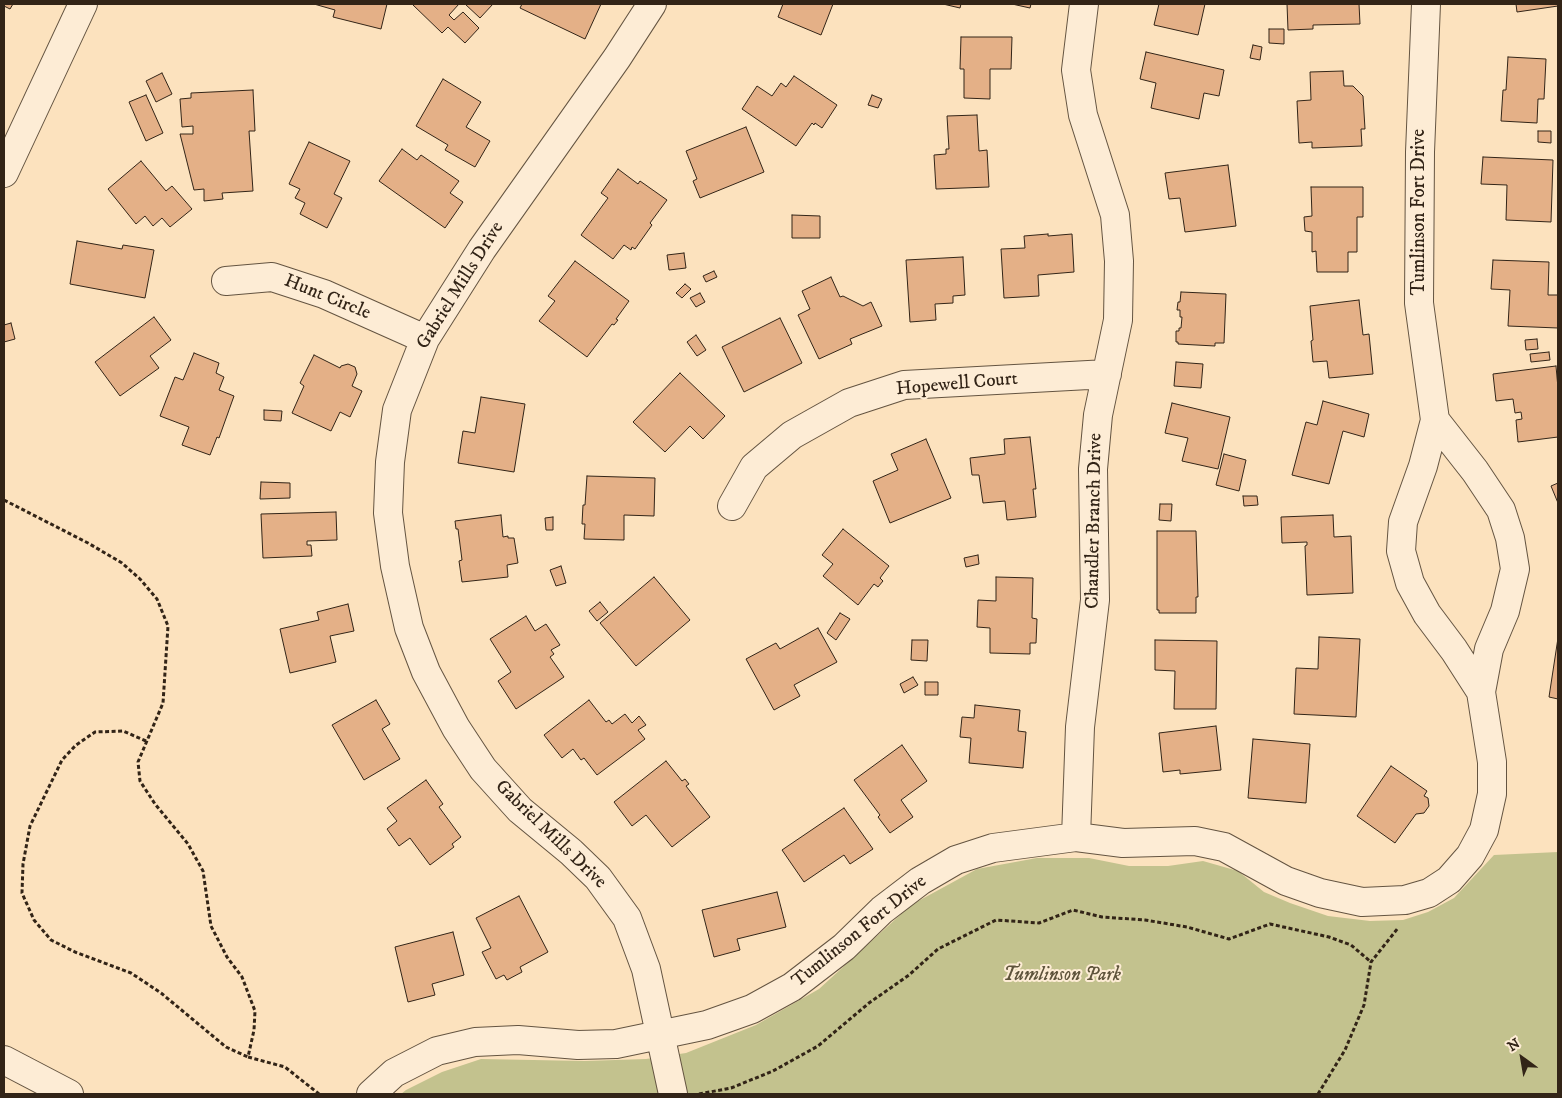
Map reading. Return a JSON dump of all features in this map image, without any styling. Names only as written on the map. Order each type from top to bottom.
[{"type":"street","points":[[4,173],[82,4]]},
{"type":"street","name":"Gabriel Mills Drive","points":[[652,4],[617,58],[482,249],[425,339],[397,410],[390,462],[388,514],[395,566],[409,628],[426,672],[456,728],[483,769],[520,810],[571,852],[598,878],[628,918],[646,969],[673,1094]]},
{"type":"street","name":"Chandler Branch Drive","points":[[1076,836],[1080,726],[1095,600],[1093,469],[1098,416],[1118,320],[1119,261],[1115,215],[1082,115],[1076,70],[1084,4]]},
{"type":"street","name":"Tumlinson Fort Drive","points":[[1426,4],[1420,152],[1420,303],[1436,420],[1423,466],[1403,522],[1401,552],[1410,583],[1427,614],[1454,650],[1481,692]]},
{"type":"street","name":"Hunt Circle","points":[[226,281],[272,277],[324,294],[425,339]]},
{"type":"street","name":"Hopewell Court","points":[[732,506],[754,467],[792,434],[849,403],[904,385],[1107,374]]},
{"type":"street","name":"Tumlinson Fort Drive","points":[[370,1094],[394,1073],[437,1051],[475,1042],[518,1040],[578,1044],[616,1044],[707,1025],[752,1009],[792,988],[844,947],[882,910],[920,882],[956,860],[993,848],[1076,836],[1123,843],[1195,841],[1224,847],[1286,882],[1320,893],[1362,902],[1406,900],[1428,893],[1449,880],[1470,856],[1484,830],[1492,794],[1492,762],[1481,692],[1489,649],[1505,611],[1515,568],[1512,546],[1501,510],[1475,471],[1436,420]]},
{"type":"street","points":[[4,1060],[69,1094]]},
{"type":"path","points":[[4,500],[80,538],[122,563],[140,579],[156,599],[168,626],[163,703],[138,762],[140,780],[154,804],[188,844],[202,871],[211,926],[227,958],[242,977],[255,1011],[254,1030],[248,1057]]},
{"type":"path","points":[[146,741],[123,731],[95,732],[76,744],[62,760],[30,826],[23,864],[22,894],[34,920],[51,940],[130,973],[161,993],[226,1047],[248,1057],[285,1067],[319,1094]]},
{"type":"path","points":[[1318,1094],[1345,1050],[1364,1005],[1371,962],[1404,921],[1406,900]]},
{"type":"path","points":[[698,1094],[731,1088],[765,1074],[818,1046],[870,1003],[909,975],[938,949],[996,920],[1039,923],[1072,910],[1102,918],[1145,920],[1187,927],[1229,939],[1270,924],[1329,937],[1351,945],[1371,962]]},
{"type":"green space","name":"Tumlinson Park","points":[[1558,852],[1558,1094],[401,1094],[442,1072],[481,1059],[585,1061],[646,1059],[686,1053],[756,1025],[819,989],[911,905],[977,869],[1037,858],[1089,858],[1129,866],[1168,866],[1203,861],[1238,871],[1264,892],[1290,903],[1328,916],[1370,921],[1403,920],[1428,912],[1454,898],[1494,855]]},
{"type":"building","points":[[4,4],[13,4],[10,9],[4,6]]},
{"type":"building","points":[[314,4],[387,4],[381,29],[333,17],[335,10]]},
{"type":"building","points":[[412,4],[459,4],[449,15],[454,20],[463,12],[479,28],[465,43],[448,27],[442,33]]},
{"type":"building","points":[[465,4],[493,4],[480,18]]},
{"type":"building","points":[[522,4],[601,4],[585,39],[520,8]]},
{"type":"building","points":[[783,4],[833,4],[821,35],[778,17]]},
{"type":"building","points":[[943,4],[961,4],[960,8]]},
{"type":"building","points":[[1012,4],[1031,4],[1030,8]]},
{"type":"building","points":[[1159,4],[1205,4],[1198,35],[1154,25]]},
{"type":"building","points":[[1287,4],[1359,4],[1360,24],[1313,25],[1313,29],[1288,30]]},
{"type":"building","points":[[1516,4],[1558,4],[1558,6],[1517,12]]},
{"type":"building","points":[[1269,29],[1284,29],[1284,44],[1269,43]]},
{"type":"building","points":[[961,37],[1012,37],[1011,69],[990,69],[990,99],[964,98],[964,69],[960,69]]},
{"type":"building","points":[[1253,45],[1262,47],[1260,60],[1250,58]]},
{"type":"building","points":[[1146,52],[1224,70],[1219,96],[1204,93],[1199,119],[1151,108],[1156,83],[1140,79]]},
{"type":"building","points":[[1508,57],[1546,59],[1544,99],[1538,99],[1537,123],[1501,121],[1503,90],[1506,90]]},
{"type":"building","points":[[1343,71],[1344,86],[1353,86],[1363,96],[1365,129],[1361,129],[1362,146],[1312,148],[1312,142],[1299,143],[1297,101],[1311,100],[1310,72]]},
{"type":"building","points":[[162,73],[172,94],[156,102],[146,81]]},
{"type":"building","points":[[794,76],[837,105],[822,128],[812,123],[796,146],[742,109],[757,86],[772,96],[781,83],[786,87]]},
{"type":"building","points":[[443,79],[481,102],[466,127],[490,141],[475,167],[445,150],[448,145],[416,126]]},
{"type":"building","points":[[253,90],[255,131],[249,131],[253,191],[222,193],[223,199],[204,201],[204,189],[194,190],[180,134],[193,134],[193,126],[182,127],[180,99],[191,98],[191,93]]},
{"type":"building","points":[[146,95],[163,133],[146,141],[129,102]]},
{"type":"building","points":[[872,95],[882,99],[878,108],[868,105]]},
{"type":"building","points":[[977,115],[979,151],[987,150],[989,187],[936,189],[934,155],[946,154],[946,149],[949,149],[947,116]]},
{"type":"building","points":[[746,127],[764,172],[700,198],[693,181],[697,179],[686,151]]},
{"type":"building","points":[[1538,131],[1551,131],[1551,143],[1538,142]]},
{"type":"building","points":[[309,142],[350,161],[334,194],[342,198],[327,228],[300,214],[305,203],[295,198],[300,189],[289,184]]},
{"type":"building","points":[[402,149],[417,160],[421,155],[459,181],[450,193],[463,202],[445,228],[379,181]]},
{"type":"building","points":[[1483,157],[1553,160],[1551,222],[1506,220],[1507,185],[1481,184]]},
{"type":"building","points":[[141,161],[166,191],[172,186],[192,209],[170,227],[162,218],[153,226],[145,216],[136,224],[108,189]]},
{"type":"building","points":[[1228,165],[1236,226],[1185,232],[1180,198],[1169,199],[1165,173]]},
{"type":"building","points":[[618,169],[638,184],[640,181],[667,200],[650,223],[652,225],[635,249],[632,247],[631,250],[624,245],[613,259],[581,235],[608,198],[601,193]]},
{"type":"building","points":[[1311,187],[1363,187],[1363,217],[1357,217],[1357,252],[1348,252],[1348,272],[1317,272],[1316,251],[1312,252],[1312,232],[1305,231],[1304,217],[1312,216]]},
{"type":"building","points":[[792,215],[820,216],[820,238],[792,238]]},
{"type":"building","points":[[1048,234],[1048,236],[1072,234],[1074,272],[1038,275],[1039,296],[1004,298],[1001,249],[1025,248],[1024,236]]},
{"type":"building","points":[[77,241],[122,249],[123,245],[154,250],[145,298],[70,284]]},
{"type":"building","points":[[684,253],[686,268],[669,270],[667,255]]},
{"type":"building","points":[[963,257],[965,295],[953,296],[953,303],[935,304],[936,320],[910,322],[906,260]]},
{"type":"building","points":[[1493,260],[1549,262],[1548,295],[1558,295],[1558,328],[1508,326],[1510,290],[1491,289]]},
{"type":"building","points":[[575,261],[629,301],[616,319],[618,320],[614,325],[612,324],[587,357],[539,321],[555,301],[548,296]]},
{"type":"building","points":[[714,271],[717,277],[706,282],[703,276]]},
{"type":"building","points":[[831,277],[840,297],[843,296],[863,306],[871,302],[882,326],[850,339],[852,344],[819,359],[798,315],[810,309],[802,291]]},
{"type":"building","points":[[685,284],[691,289],[682,298],[676,293]]},
{"type":"building","points":[[1181,292],[1226,294],[1224,343],[1215,343],[1215,346],[1178,344],[1176,342],[1176,331],[1179,331],[1179,328],[1181,328],[1182,317],[1180,317],[1180,310],[1177,310]]},
{"type":"building","points":[[700,293],[705,302],[696,307],[690,298]]},
{"type":"building","points":[[1359,300],[1363,335],[1369,334],[1373,374],[1329,378],[1327,361],[1313,362],[1310,306]]},
{"type":"building","points":[[154,317],[171,340],[150,356],[159,368],[120,396],[95,362]]},
{"type":"building","points":[[780,318],[802,363],[744,392],[722,347]]},
{"type":"building","points":[[11,323],[15,339],[4,342],[4,325]]},
{"type":"building","points":[[696,335],[706,350],[697,356],[687,342]]},
{"type":"building","points":[[1537,339],[1538,349],[1526,350],[1525,340]]},
{"type":"building","points":[[1549,352],[1550,360],[1531,362],[1530,354]]},
{"type":"building","points":[[194,353],[219,363],[216,373],[224,377],[219,390],[234,396],[219,438],[217,437],[210,455],[182,445],[189,427],[160,416],[175,377],[183,380]]},
{"type":"building","points":[[314,355],[340,368],[348,364],[355,367],[357,374],[352,386],[362,391],[350,417],[340,412],[331,431],[292,413],[304,386],[300,383]]},
{"type":"building","points":[[1176,362],[1203,364],[1201,388],[1174,386]]},
{"type":"building","points":[[1556,366],[1558,437],[1518,442],[1516,420],[1522,419],[1521,412],[1515,413],[1513,399],[1496,401],[1493,374]]},
{"type":"building","points":[[680,373],[725,416],[703,439],[690,426],[665,452],[633,422]]},
{"type":"building","points":[[481,397],[525,404],[514,472],[458,463],[463,431],[475,433]]},
{"type":"building","points":[[1323,401],[1369,414],[1364,437],[1343,431],[1329,484],[1292,475],[1306,422],[1317,425]]},
{"type":"building","points":[[1172,403],[1230,417],[1218,469],[1182,461],[1188,438],[1165,433]]},
{"type":"building","points":[[264,410],[282,411],[281,421],[264,420]]},
{"type":"building","points":[[1030,437],[1036,489],[1033,489],[1036,517],[1007,520],[1005,501],[983,503],[979,475],[972,475],[970,458],[1005,454],[1004,439]]},
{"type":"building","points":[[926,439],[951,498],[890,523],[873,481],[898,470],[891,454]]},
{"type":"building","points":[[1224,454],[1246,460],[1239,491],[1216,485]]},
{"type":"building","points":[[587,476],[655,478],[654,516],[624,515],[624,540],[584,539],[585,524],[582,524]]},
{"type":"building","points":[[261,482],[290,483],[290,498],[260,499]]},
{"type":"building","points":[[1558,483],[1558,503],[1551,486]]},
{"type":"building","points":[[1243,496],[1257,496],[1258,505],[1244,506]]},
{"type":"building","points":[[1160,504],[1172,504],[1171,521],[1159,520]]},
{"type":"building","points":[[336,512],[337,540],[307,541],[307,545],[311,545],[312,556],[263,558],[261,514]]},
{"type":"building","points":[[501,515],[503,537],[514,538],[518,563],[507,565],[508,577],[462,582],[459,561],[462,560],[458,529],[456,529],[455,521]]},
{"type":"building","points":[[1333,515],[1334,537],[1351,536],[1353,593],[1307,595],[1305,546],[1307,542],[1282,543],[1281,517]]},
{"type":"building","points":[[553,517],[553,530],[546,530],[545,518]]},
{"type":"building","points":[[843,529],[889,566],[880,578],[883,581],[878,587],[874,584],[858,605],[823,576],[833,564],[822,555]]},
{"type":"building","points":[[1157,531],[1196,531],[1198,597],[1196,597],[1196,613],[1159,613],[1159,610],[1157,610]]},
{"type":"building","points":[[978,555],[979,564],[966,567],[964,558]]},
{"type":"building","points":[[561,566],[566,583],[556,586],[550,570]]},
{"type":"building","points":[[654,577],[690,620],[636,666],[600,623]]},
{"type":"building","points":[[996,577],[1033,578],[1032,618],[1037,619],[1036,643],[1030,643],[1030,654],[990,653],[990,628],[977,627],[978,600],[996,601]]},
{"type":"building","points":[[600,602],[608,612],[597,621],[589,611]]},
{"type":"building","points":[[348,604],[354,631],[330,636],[336,662],[290,673],[280,629],[319,620],[317,612]]},
{"type":"building","points":[[840,613],[850,619],[836,640],[827,633]]},
{"type":"building","points":[[526,616],[535,631],[546,624],[560,645],[551,650],[554,654],[550,657],[564,677],[516,709],[498,681],[511,672],[490,639]]},
{"type":"building","points":[[818,628],[837,662],[794,685],[800,696],[774,710],[746,659],[776,643],[780,649]]},
{"type":"building","points":[[1319,637],[1360,639],[1356,717],[1294,714],[1296,668],[1318,669]]},
{"type":"building","points":[[1558,638],[1558,699],[1549,697]]},
{"type":"building","points":[[912,640],[928,640],[927,661],[911,660]]},
{"type":"building","points":[[1155,640],[1217,641],[1216,709],[1174,709],[1175,671],[1155,670]]},
{"type":"building","points":[[913,677],[918,685],[904,693],[900,684]]},
{"type":"building","points":[[925,682],[938,682],[938,695],[925,695]]},
{"type":"building","points":[[376,700],[390,724],[382,729],[400,759],[364,780],[332,725]]},
{"type":"building","points":[[589,700],[606,722],[609,720],[612,724],[625,714],[632,723],[639,716],[646,725],[638,730],[645,739],[597,775],[584,758],[581,760],[573,749],[562,758],[544,735]]},
{"type":"building","points":[[975,705],[1020,710],[1018,731],[1026,732],[1023,768],[969,763],[971,738],[960,737],[962,717],[974,718]]},
{"type":"building","points":[[1216,726],[1221,770],[1180,774],[1180,770],[1163,772],[1159,733]]},
{"type":"building","points":[[1253,739],[1310,744],[1306,803],[1248,798]]},
{"type":"building","points":[[902,745],[927,781],[901,800],[913,817],[890,833],[878,817],[880,815],[854,780]]},
{"type":"building","points":[[666,761],[682,781],[685,779],[689,784],[686,786],[710,817],[672,847],[646,815],[632,826],[614,802]]},
{"type":"building","points":[[1391,766],[1427,791],[1424,796],[1428,798],[1429,806],[1424,813],[1416,814],[1395,843],[1357,816]]},
{"type":"building","points":[[426,780],[443,804],[439,807],[461,837],[452,844],[454,847],[430,865],[410,838],[399,846],[387,829],[397,821],[387,808]]},
{"type":"building","points":[[844,808],[873,849],[850,864],[844,855],[804,882],[782,850]]},
{"type":"building","points":[[777,892],[786,927],[737,939],[740,950],[714,957],[702,910]]},
{"type":"building","points":[[519,896],[548,952],[520,967],[522,972],[507,980],[504,975],[496,979],[482,952],[491,948],[476,918]]},
{"type":"building","points":[[453,932],[464,975],[432,984],[435,995],[408,1002],[395,947]]}]
